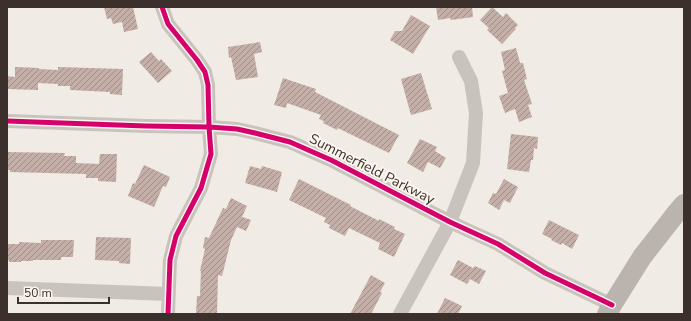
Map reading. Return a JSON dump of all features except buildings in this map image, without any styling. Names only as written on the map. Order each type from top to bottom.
[{"type":"main road","points":[[609,309],[642,257],[684,204]]},
{"type":"street","points":[[162,7],[168,24],[205,72],[208,85],[211,154],[201,188],[176,236],[170,260],[168,314]]},
{"type":"street","points":[[400,314],[450,222],[473,163],[476,113],[471,81],[459,57]]},
{"type":"street","name":"Summerfield Parkway","points":[[7,121],[237,129],[255,132],[290,142],[331,160],[450,222],[498,244],[545,273],[609,309]]},
{"type":"street","points":[[7,288],[169,294]]},
{"type":"cycle path","points":[[162,7],[168,24],[205,72],[208,85],[211,154],[201,188],[176,236],[170,260],[168,314]]},
{"type":"cycle path","points":[[7,121],[237,129],[290,142],[331,160],[450,222],[498,244],[545,273],[612,305]]}]
